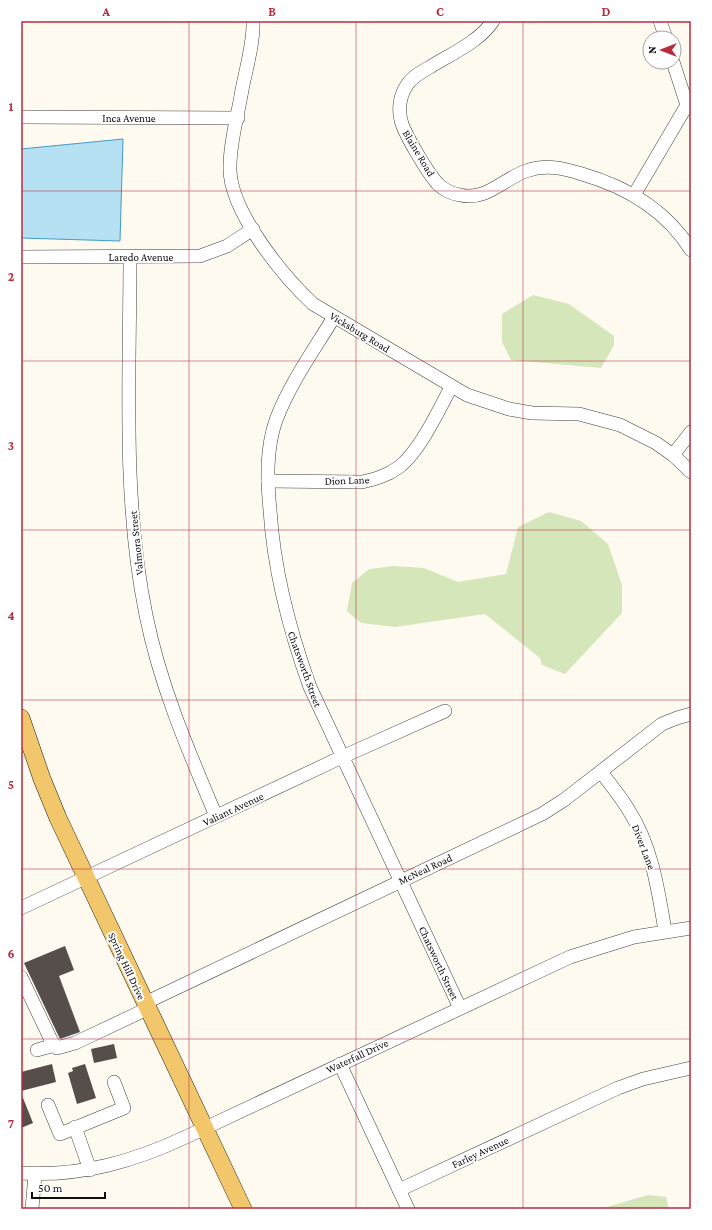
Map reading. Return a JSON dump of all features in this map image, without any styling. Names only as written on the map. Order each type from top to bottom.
[{"type":"main road","name":"Spring Hill Drive","points":[[21,718],[42,779],[86,878],[243,1209]]},
{"type":"street","name":"Vicksburg Road","points":[[253,21],[238,118],[231,150],[230,176],[237,202],[281,271],[296,288],[313,304],[451,387],[488,404],[509,409],[532,413],[579,414],[600,418],[639,433],[673,455],[691,472]]},
{"type":"street","name":"Blaine Road","points":[[493,21],[481,34],[414,77],[403,93],[400,112],[404,130],[437,183],[450,192],[458,195],[479,195],[489,192],[525,171],[549,166],[562,168],[607,181],[634,195],[664,218],[691,249]]},
{"type":"street","points":[[634,195],[689,104],[676,70]]},
{"type":"street","name":"Inca Avenue","points":[[21,118],[238,118]]},
{"type":"street","name":"Laredo Avenue","points":[[21,257],[200,256],[226,246],[253,228]]},
{"type":"street","name":"Valmora Street","points":[[130,257],[131,496],[139,575],[154,649],[168,697],[182,737],[216,816]]},
{"type":"street","name":"Chatsworth Street","points":[[334,317],[283,403],[271,440],[268,481],[272,544],[286,615],[310,687],[460,1008]]},
{"type":"street","name":"Dion Lane","points":[[268,481],[362,482],[388,474],[408,459],[451,387]]},
{"type":"street","points":[[673,455],[691,432]]},
{"type":"street","name":"Valiant Avenue","points":[[21,908],[342,757],[445,712]]},
{"type":"street","name":"McNeal Road","points":[[37,1050],[55,1045],[57,1048],[69,1045],[400,881],[542,814],[564,800],[662,724],[691,714]]},
{"type":"street","name":"Diver Lane","points":[[600,772],[628,809],[644,842],[656,879],[665,931]]},
{"type":"street","name":"Waterfall Drive","points":[[21,1173],[35,1174],[90,1170],[136,1158],[204,1128],[570,957],[611,943],[665,931],[691,928]]},
{"type":"street","points":[[21,977],[55,1045]]},
{"type":"street","points":[[340,1064],[408,1209]]},
{"type":"street","name":"Farley Avenue","points":[[400,1190],[618,1088],[643,1079],[691,1068]]},
{"type":"street","points":[[48,1105],[60,1134],[124,1108],[114,1082]]},
{"type":"street","points":[[75,1127],[90,1170]]},
{"type":"street","points":[[32,1209],[35,1174]]},
{"type":"green space","points":[[533,295],[569,304],[614,336],[614,345],[601,368],[511,360],[502,342],[502,314]]},
{"type":"green space","points":[[549,512],[581,521],[608,544],[622,585],[622,613],[565,674],[542,665],[540,658],[485,614],[395,627],[361,623],[347,611],[352,583],[369,569],[394,566],[424,568],[458,582],[506,574],[518,527]]},
{"type":"green space","points":[[648,1195],[666,1197],[669,1209],[600,1209]]},
{"type":"water","points":[[123,139],[120,241],[21,238],[21,149]]},
{"type":"building","points":[[65,946],[74,970],[59,976],[80,1032],[60,1039],[24,963]]},
{"type":"building","points":[[114,1044],[117,1058],[94,1063],[91,1049]]},
{"type":"building","points":[[52,1064],[56,1082],[21,1091],[21,1072]]},
{"type":"building","points":[[85,1064],[96,1098],[77,1104],[68,1073],[73,1071],[72,1068]]},
{"type":"building","points":[[21,1093],[33,1123],[21,1128]]}]
